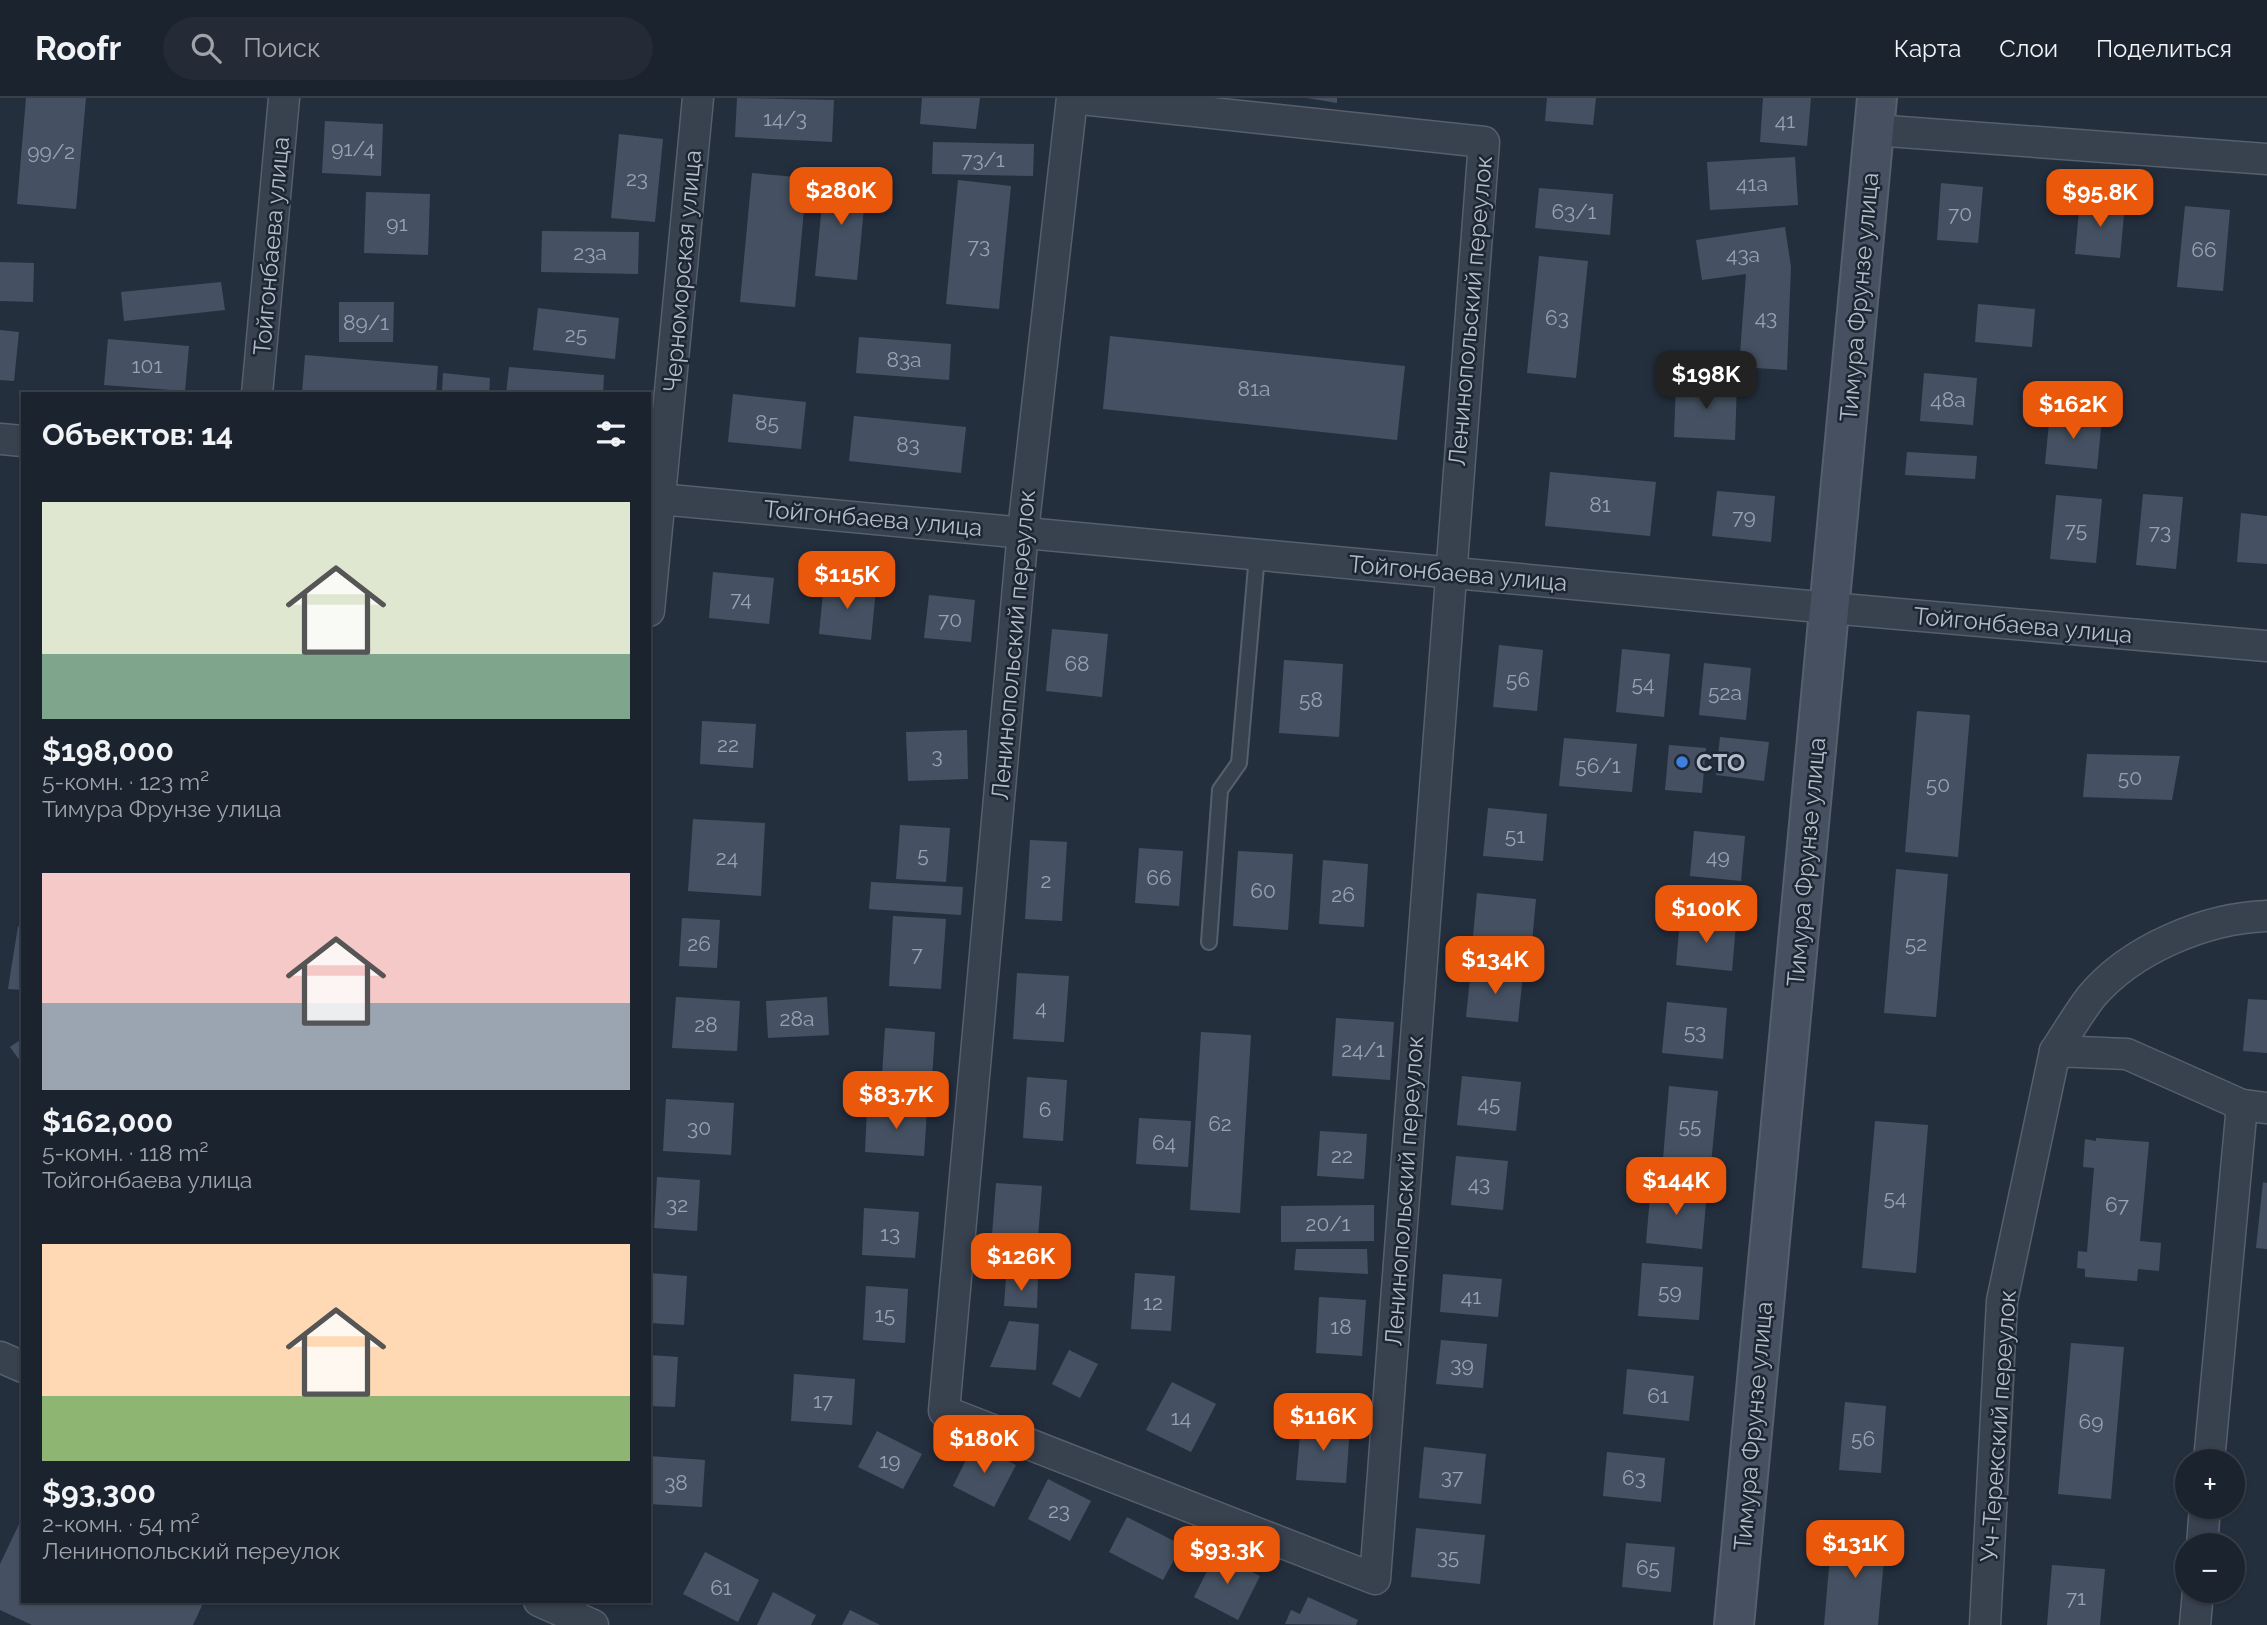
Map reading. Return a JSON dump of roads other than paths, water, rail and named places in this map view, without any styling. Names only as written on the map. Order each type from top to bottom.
[{"type":"main road","name":"Тимура Фрунзе улица","points":[[1734,1625],[1876,114]]},
{"type":"street","name":"Тойгонбаева улица","points":[[257,392],[284,98]]},
{"type":"street","name":"Черноморская улица","points":[[651,573],[655,498],[698,98]]},
{"type":"street","name":"Ленинопольский переулок","points":[[1072,98],[1484,142],[1449,572],[1375,1579],[944,1411],[1023,531],[1072,98]]},
{"type":"street","points":[[1876,114],[2267,159]]},
{"type":"street","points":[[0,439],[21,441]]},
{"type":"street","name":"Тойгонбаева улица","points":[[655,498],[1830,608],[2267,646]]},
{"type":"street","points":[[2055,1051],[2092,996],[2119,972],[2165,942],[2209,923],[2267,916]]},
{"type":"street","points":[[2055,1051],[2127,1054],[2254,1106],[2211,1449]]},
{"type":"street","name":"Уч-Терекский переулок","points":[[1985,1625],[2002,1301],[2055,1051]]},
{"type":"street","points":[[0,1357],[21,1366]]},
{"type":"street","points":[[2194,1625],[2197,1603]]},
{"type":"street","points":[[543,1608],[593,1625]]},
{"type":"lane","points":[[1209,942],[1220,790],[1239,763],[1257,555]]},
{"type":"place","name":"СТО","points":[[1682,762]]}]
